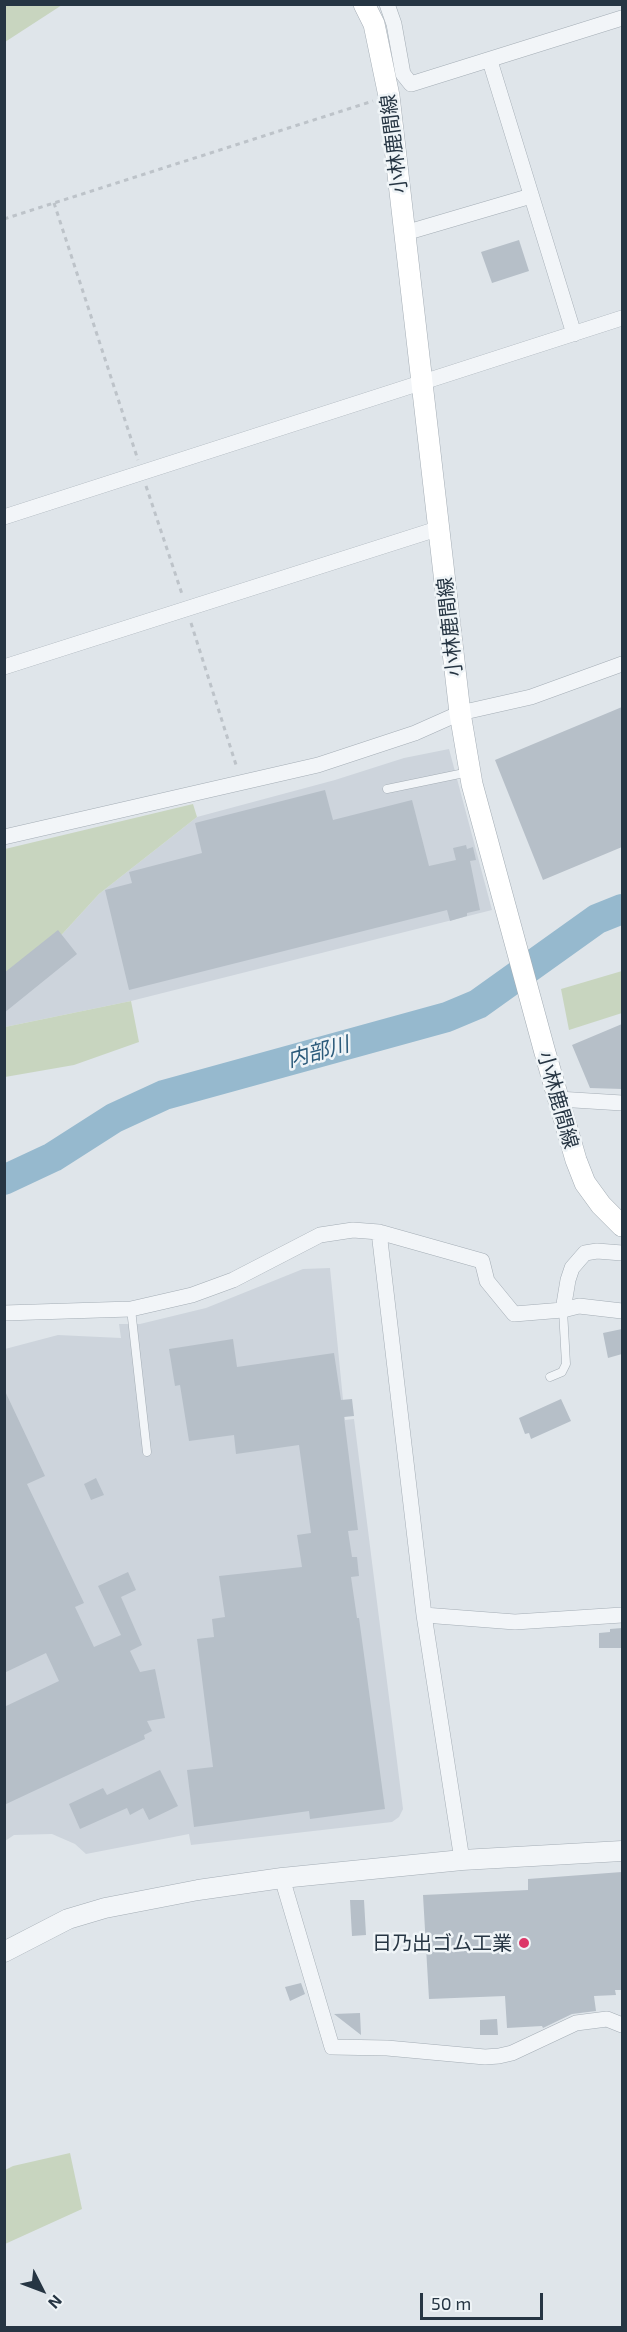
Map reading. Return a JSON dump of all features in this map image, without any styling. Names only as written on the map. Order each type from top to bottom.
[{"type":"main road","name":"小林鹿間線","points":[[364,4],[374,24],[389,96],[440,528],[459,712],[470,772],[576,1160],[585,1183],[601,1205],[622,1226]]},
{"type":"street","points":[[387,4],[394,24],[403,74],[411,84],[622,18]]},
{"type":"street","points":[[490,61],[574,334]]},
{"type":"street","points":[[405,234],[531,196]]},
{"type":"street","points":[[4,518],[622,318]]},
{"type":"street","points":[[4,667],[440,528]]},
{"type":"street","points":[[4,837],[318,765],[415,733],[459,712],[531,697],[622,664]]},
{"type":"street","points":[[558,1099],[622,1103]]},
{"type":"street","points":[[4,1313],[131,1309],[192,1295],[233,1280],[320,1235],[353,1230],[379,1232],[482,1261],[487,1281],[514,1314],[563,1310],[579,1306],[622,1311]]},
{"type":"street","points":[[379,1232],[424,1615],[462,1860]]},
{"type":"street","points":[[563,1310],[572,1268],[585,1253],[622,1253]]},
{"type":"street","points":[[424,1615],[515,1622],[622,1615]]},
{"type":"street","points":[[4,1952],[68,1919],[105,1908],[198,1890],[282,1878],[462,1860],[622,1851]]},
{"type":"street","points":[[282,1878],[332,2047],[387,2048],[485,2057],[499,2056],[512,2053],[576,2023],[607,2019],[622,2025]]},
{"type":"lane","points":[[387,789],[470,772]]},
{"type":"lane","points":[[131,1309],[147,1452]]},
{"type":"lane","points":[[550,1377],[562,1372],[566,1364],[563,1310]]},
{"type":"path","points":[[4,219],[389,96]]},
{"type":"path","points":[[54,203],[187,608],[242,784]]},
{"type":"shaded area","points":[[449,749],[492,910],[131,1001],[5,1027],[5,989],[33,966],[99,894],[197,817],[335,780],[404,758]]},
{"type":"shaded area","points":[[330,1268],[345,1420],[354,1419],[403,1809],[399,1817],[392,1822],[191,1845],[189,1834],[86,1854],[75,1844],[52,1834],[14,1835],[5,1841],[5,1349],[58,1335],[121,1338],[119,1324],[140,1324],[206,1308],[303,1269]]},
{"type":"green space","points":[[5,4],[62,4],[62,5],[5,42]]},
{"type":"green space","points":[[193,804],[197,817],[99,894],[33,966],[5,989],[5,849]]},
{"type":"green space","points":[[622,971],[622,1013],[569,1030],[561,989]]},
{"type":"green space","points":[[131,1001],[139,1042],[74,1065],[5,1077],[5,1027]]},
{"type":"green space","points":[[70,2153],[82,2209],[5,2244],[5,2170],[13,2166]]},
{"type":"building","points":[[519,240],[529,271],[492,283],[481,252]]},
{"type":"building","points":[[622,707],[622,847],[543,880],[495,760]]},
{"type":"building","points":[[325,790],[333,820],[412,800],[429,866],[456,860],[453,848],[466,845],[467,849],[473,847],[476,860],[470,861],[480,910],[450,921],[447,910],[129,990],[105,890],[132,883],[129,872],[202,853],[195,823]]},
{"type":"building","points":[[58,930],[77,954],[4,1013],[4,973]]},
{"type":"building","points":[[622,1024],[622,1089],[590,1088],[572,1045]]},
{"type":"building","points":[[622,1329],[622,1354],[608,1358],[603,1333]]},
{"type":"building","points":[[233,1339],[237,1367],[334,1353],[341,1400],[352,1399],[354,1416],[344,1417],[358,1530],[348,1531],[352,1557],[357,1557],[359,1576],[351,1577],[357,1618],[359,1618],[385,1809],[310,1819],[309,1811],[194,1827],[187,1770],[213,1767],[197,1639],[214,1637],[212,1619],[225,1617],[219,1576],[302,1567],[297,1535],[311,1533],[299,1445],[236,1454],[234,1435],[189,1441],[180,1385],[175,1386],[169,1349]]},
{"type":"building","points":[[4,1389],[45,1476],[27,1484],[84,1603],[75,1607],[94,1647],[121,1635],[98,1586],[128,1572],[136,1590],[121,1597],[142,1645],[130,1651],[140,1672],[155,1669],[165,1718],[147,1721],[152,1731],[144,1735],[145,1739],[4,1805],[4,1707],[59,1681],[46,1653],[4,1673]]},
{"type":"building","points":[[561,1399],[571,1421],[531,1439],[529,1433],[525,1434],[519,1418]]},
{"type":"building","points":[[96,1478],[104,1495],[91,1500],[84,1484]]},
{"type":"building","points":[[622,1628],[622,1648],[599,1648],[599,1633]]},
{"type":"building","points":[[160,1770],[178,1806],[149,1820],[143,1808],[130,1815],[127,1808],[80,1829],[69,1804],[103,1788],[107,1795]]},
{"type":"building","name":"日乃出ゴム工業","points":[[622,1872],[622,1990],[615,1990],[616,1995],[594,1996],[596,2011],[572,2014],[543,2028],[542,2026],[507,2028],[505,1996],[429,1999],[423,1895],[528,1890],[528,1879]]},
{"type":"building","points":[[350,1900],[364,1900],[366,1935],[352,1936]]},
{"type":"building","points":[[301,1983],[305,1994],[290,2001],[285,1987]]},
{"type":"building","points":[[360,2013],[361,2035],[334,2014]]},
{"type":"building","points":[[497,2019],[498,2035],[480,2035],[480,2020]]},
{"type":"waterway","name":"内部川","points":[[4,1180],[53,1157],[114,1118],[164,1095],[447,1017],[478,1004],[597,919],[622,909]]},
{"type":"place","name":"日乃出ゴム工業","points":[[524,1943]]}]
